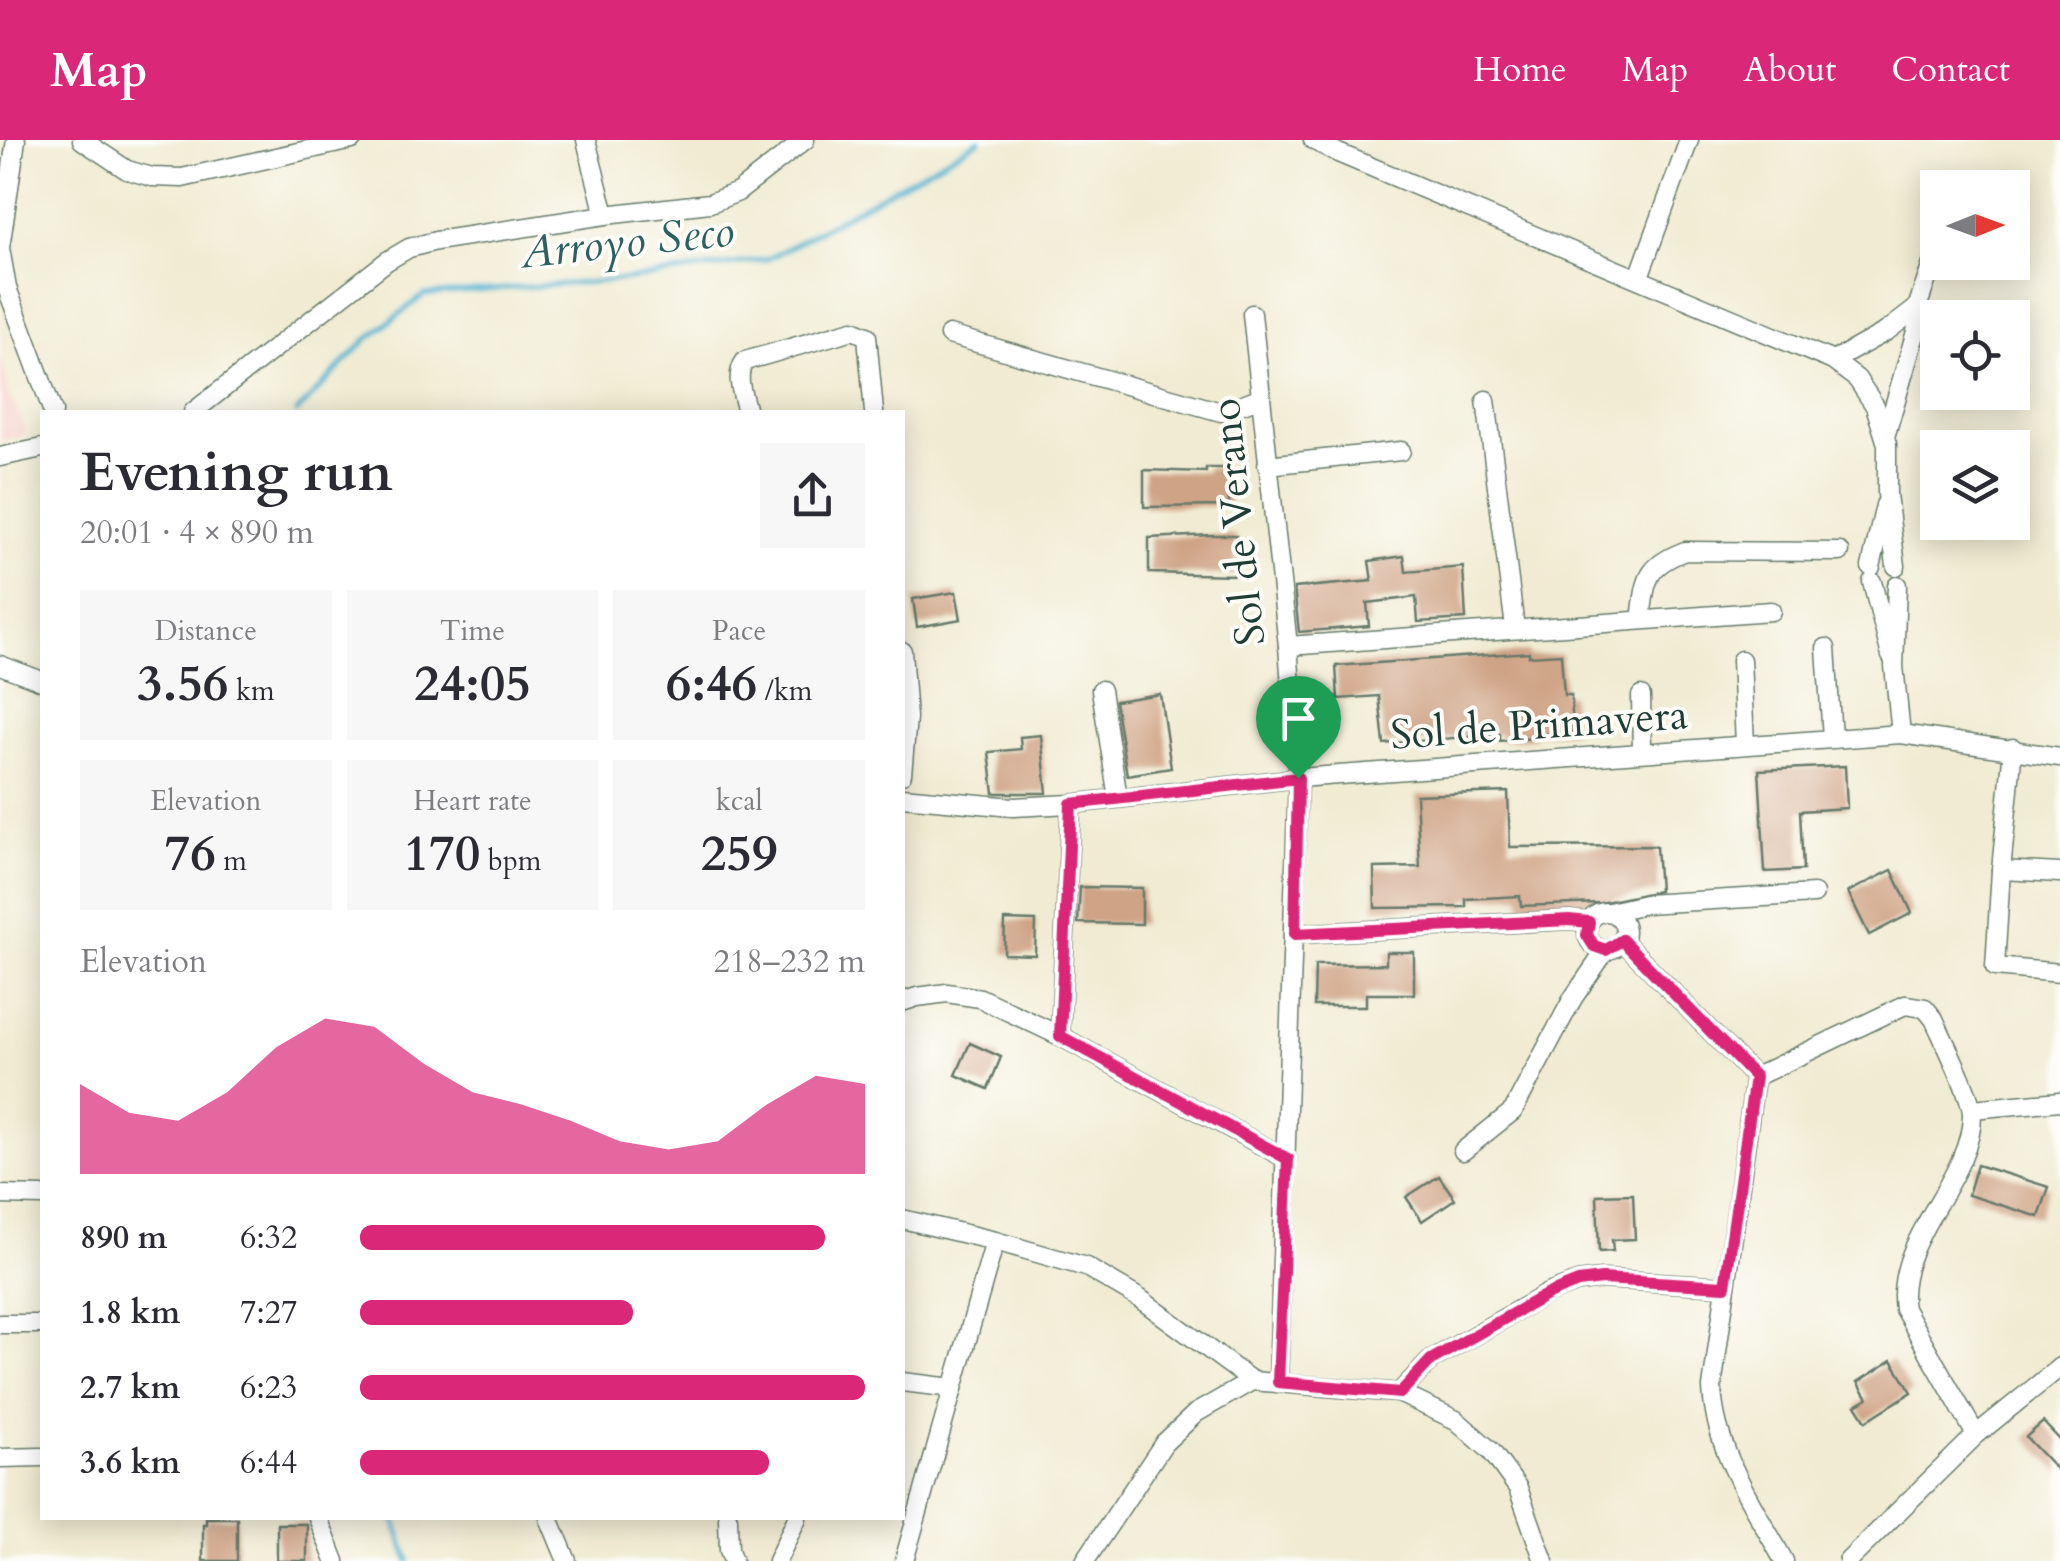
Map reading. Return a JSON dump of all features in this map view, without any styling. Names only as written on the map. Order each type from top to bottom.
[{"type":"street","points":[[16,140],[0,248],[7,288],[52,410]]},
{"type":"street","points":[[82,140],[127,170],[182,178],[352,140]]},
{"type":"street","points":[[586,140],[605,214]]},
{"type":"street","points":[[197,410],[387,261],[409,248],[605,214],[710,203],[738,192],[805,140]]},
{"type":"street","points":[[1313,140],[1338,154],[1833,361],[1857,378],[1875,406],[1884,438],[1897,576],[1894,666]]},
{"type":"street","points":[[1639,277],[1689,140]]},
{"type":"street","points":[[1884,438],[1917,328],[1917,308],[1927,280]]},
{"type":"street","points":[[1833,361],[1917,308]]},
{"type":"street","name":"Sol de Verano","points":[[1252,314],[1288,646],[1298,778],[1278,1382]]},
{"type":"street","points":[[746,410],[739,379],[744,361],[853,330],[867,336],[874,410]]},
{"type":"street","points":[[949,335],[1221,412],[1259,398]]},
{"type":"street","points":[[1486,400],[1515,628]]},
{"type":"street","points":[[0,457],[40,448]]},
{"type":"street","points":[[1266,465],[1401,450]]},
{"type":"street","points":[[1887,494],[1872,574],[1894,666],[1901,734]]},
{"type":"street","points":[[1641,620],[1651,572],[1662,560],[1685,551],[1840,552]]},
{"type":"street","points":[[1288,646],[1771,611]]},
{"type":"street","points":[[1826,648],[1832,738]]},
{"type":"street","points":[[1741,660],[1745,744]]},
{"type":"street","points":[[0,665],[40,681]]},
{"type":"street","points":[[1101,690],[1118,798]]},
{"type":"street","points":[[905,691],[905,740]]},
{"type":"street","points":[[1641,696],[1642,752]]},
{"type":"street","name":"Sol de Primavera","points":[[905,797],[1013,807],[1071,804],[1298,778],[1901,734],[2060,758]]},
{"type":"street","points":[[2013,748],[1995,968],[2060,973]]},
{"type":"street","points":[[1060,1036],[1071,804]]},
{"type":"street","points":[[2001,870],[2060,873]]},
{"type":"street","points":[[1755,1077],[1607,944],[1587,935],[1589,922],[1598,914],[1645,904],[1814,894]]},
{"type":"street","points":[[1464,1150],[1513,1111],[1573,998],[1622,922],[1609,912]]},
{"type":"street","points":[[1295,934],[1589,922]]},
{"type":"street","points":[[905,1001],[947,993],[980,998],[1060,1036],[1288,1159]]},
{"type":"street","points":[[1755,1077],[1905,1006],[1919,1006],[1934,1018],[1972,1110],[1963,1151],[1908,1262],[1902,1294],[1904,1309],[1976,1434]]},
{"type":"street","points":[[1755,1077],[1712,1388],[1713,1415],[1721,1442],[1784,1561]]},
{"type":"street","points":[[1972,1110],[2060,1100]]},
{"type":"street","points":[[0,1195],[40,1196]]},
{"type":"street","points":[[905,1220],[995,1240],[1086,1267],[1138,1298],[1252,1381]]},
{"type":"street","points":[[904,1561],[995,1240]]},
{"type":"street","points":[[1400,1393],[1431,1360],[1548,1294],[1578,1282],[1602,1279],[1725,1286]]},
{"type":"street","points":[[0,1324],[40,1324]]},
{"type":"street","points":[[1848,1561],[1976,1434],[2060,1368]]},
{"type":"street","points":[[1085,1561],[1164,1443],[1196,1414],[1252,1381],[1400,1393],[1456,1420],[1491,1450],[1518,1488],[1544,1561]]},
{"type":"street","points":[[905,1382],[953,1388]]},
{"type":"street","points":[[0,1458],[40,1457]]},
{"type":"street","points":[[319,1520],[335,1561]]},
{"type":"street","points":[[551,1520],[567,1561]]},
{"type":"street","points":[[728,1520],[733,1561]]},
{"type":"street","points":[[777,1561],[796,1520]]},
{"type":"shaded area","points":[[0,354],[9,394],[25,435],[0,441]]},
{"type":"building","points":[[1206,468],[1228,468],[1229,506],[1144,507],[1144,470],[1206,472]]},
{"type":"building","points":[[1236,535],[1236,575],[1149,573],[1149,538]]},
{"type":"building","points":[[1404,556],[1406,572],[1463,567],[1466,619],[1418,622],[1416,597],[1367,603],[1369,626],[1299,632],[1294,588],[1372,581],[1369,561]]},
{"type":"building","points":[[956,592],[961,619],[917,627],[913,599]]},
{"type":"building","points":[[1529,652],[1529,656],[1561,654],[1564,695],[1571,695],[1573,732],[1500,741],[1500,734],[1384,744],[1379,696],[1338,699],[1336,666]]},
{"type":"building","points":[[1160,694],[1171,768],[1127,775],[1115,701]]},
{"type":"building","points":[[1041,735],[1047,793],[994,793],[989,752],[1021,749],[1020,737]]},
{"type":"building","points":[[1845,766],[1847,808],[1800,811],[1803,870],[1765,872],[1759,770]]},
{"type":"building","points":[[1508,792],[1510,847],[1656,846],[1659,891],[1600,903],[1521,906],[1520,896],[1466,899],[1466,907],[1375,908],[1374,868],[1420,867],[1416,795]]},
{"type":"building","points":[[1892,870],[1912,913],[1869,935],[1848,892]]},
{"type":"building","points":[[1080,887],[1142,888],[1142,924],[1078,923]]},
{"type":"building","points":[[1005,920],[1036,921],[1035,955],[1004,954]]},
{"type":"building","points":[[1386,952],[1414,952],[1414,994],[1366,994],[1366,1006],[1314,1006],[1315,965],[1386,964]]},
{"type":"building","points":[[970,1043],[1001,1057],[988,1089],[956,1075]]},
{"type":"building","points":[[1977,1165],[2049,1187],[2039,1217],[1968,1195]]},
{"type":"building","points":[[1439,1176],[1455,1199],[1422,1221],[1406,1197]]},
{"type":"building","points":[[1633,1194],[1635,1239],[1612,1240],[1613,1251],[1599,1252],[1597,1195]]},
{"type":"building","points":[[1892,1360],[1912,1392],[1866,1421],[1856,1405],[1868,1398],[1858,1382]]},
{"type":"building","points":[[2043,1422],[2060,1440],[2060,1473],[2026,1437]]},
{"type":"building","points":[[206,1520],[237,1520],[237,1561],[203,1561]]},
{"type":"building","points":[[277,1524],[307,1524],[307,1561],[277,1561]]},
{"type":"waterway","name":"Arroyo Seco","points":[[299,410],[365,341],[424,295],[632,279],[768,259],[980,140]]},
{"type":"waterway","name":"Arroyo Seco","points":[[395,1520],[409,1561]]},
{"type":"route","points":[[1298,778],[1295,934],[1589,922],[1587,935],[1594,946],[1613,949],[1622,940],[1755,1077],[1725,1286],[1602,1279],[1578,1282],[1548,1294],[1431,1360],[1400,1393],[1278,1382],[1288,1159],[1060,1036],[1071,804],[1298,778]]}]
